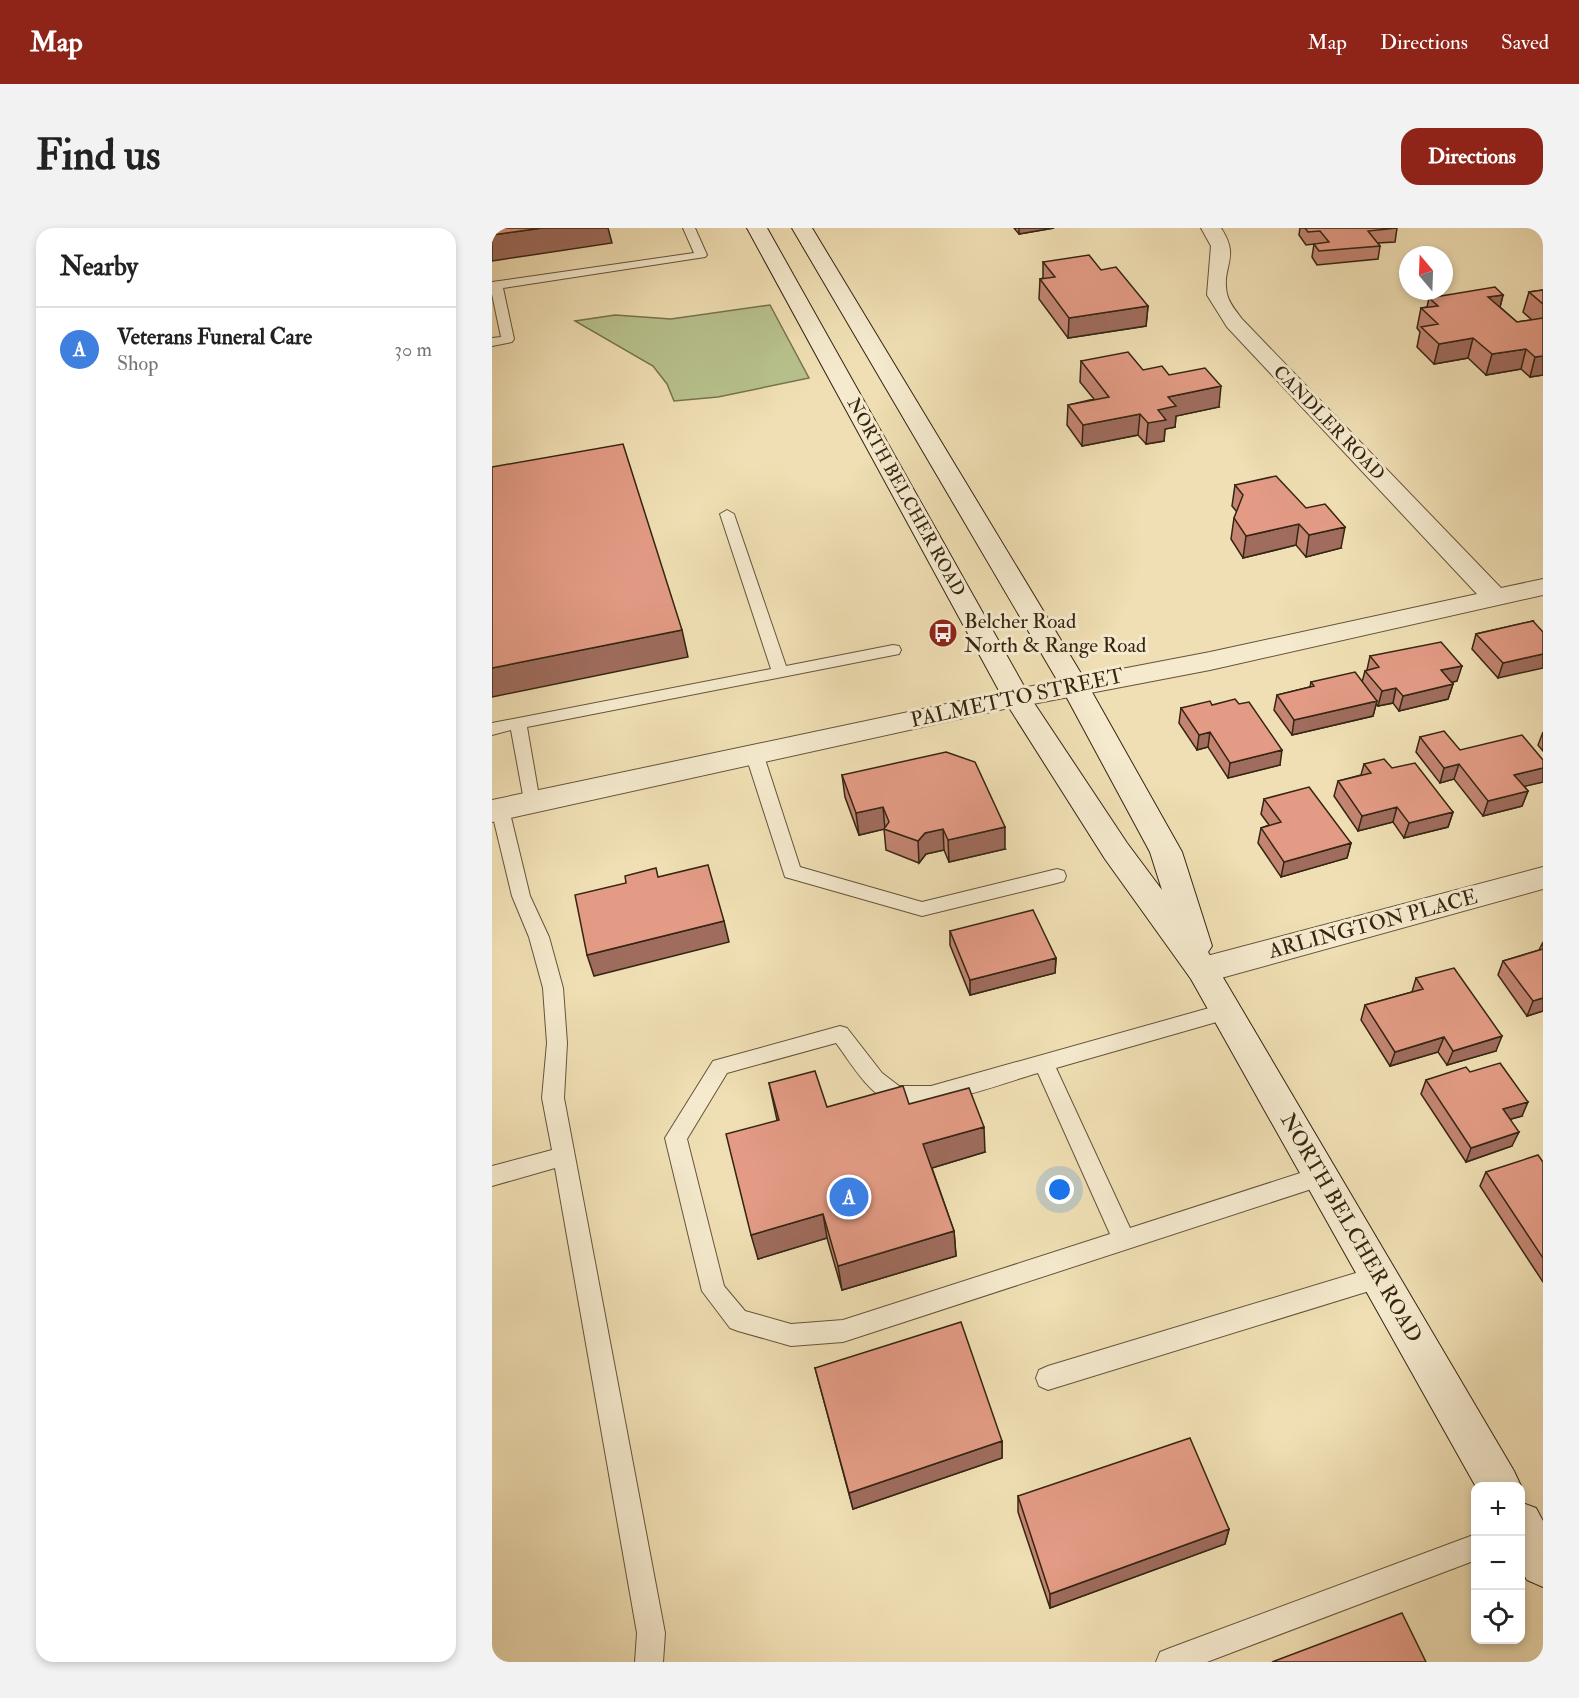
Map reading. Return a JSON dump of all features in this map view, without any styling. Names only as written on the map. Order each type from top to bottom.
[{"type":"main road","name":"NORTH BELCHER ROAD","points":[[757,228],[1017,698],[1116,851],[1203,970],[1497,1482]]},
{"type":"main road","name":"NORTH BELCHER ROAD","points":[[802,228],[1074,685],[1166,852],[1203,970]]},
{"type":"main road","name":"CANDLER ROAD","points":[[1211,228],[1219,238],[1223,261],[1216,277],[1218,296],[1234,323],[1496,598]]},
{"type":"main road","name":"PALMETTO STREET","points":[[496,810],[1074,685],[1210,662],[1543,587]]},
{"type":"main road","name":"ARLINGTON PLACE","points":[[1203,970],[1543,878]]},
{"type":"lane","points":[[492,342],[508,339],[494,285],[701,255],[688,228]]},
{"type":"lane","points":[[727,514],[780,672]]},
{"type":"lane","points":[[492,729],[893,650]]},
{"type":"lane","points":[[518,723],[531,802]]},
{"type":"lane","points":[[754,753],[792,872],[922,909],[1057,876]]},
{"type":"lane","points":[[496,810],[521,896],[539,937],[553,988],[557,1043],[553,1098],[651,1633],[649,1662]]},
{"type":"lane","points":[[1227,1011],[931,1095],[895,1095],[874,1079],[840,1034],[720,1067],[676,1138],[714,1291],[738,1320],[790,1335],[843,1330],[1322,1176]]},
{"type":"lane","points":[[1044,1064],[1124,1240]]},
{"type":"lane","points":[[492,1176],[563,1156]]},
{"type":"lane","points":[[1048,1378],[1379,1276]]},
{"type":"lane","points":[[1170,1662],[1471,1549]]},
{"type":"green space","points":[[770,305],[809,378],[718,397],[674,401],[667,384],[653,366],[575,321],[615,315],[671,319]]},
{"type":"building","points":[[492,228],[542,228],[492,235]]},
{"type":"building","points":[[1305,228],[1397,228],[1368,231],[1380,246],[1319,251],[1314,244],[1329,242],[1320,231],[1308,232]]},
{"type":"building","points":[[1089,255],[1101,270],[1116,267],[1148,306],[1069,318],[1040,279],[1055,277],[1043,262]]},
{"type":"building","points":[[1495,287],[1503,295],[1488,297],[1517,322],[1543,318],[1543,356],[1535,357],[1526,349],[1492,354],[1473,338],[1439,344],[1421,327],[1438,324],[1421,308],[1438,306],[1431,300],[1453,300],[1453,294]]},
{"type":"building","points":[[1543,290],[1543,304],[1529,292]]},
{"type":"building","points":[[1128,352],[1143,370],[1162,366],[1169,375],[1205,368],[1221,386],[1168,397],[1176,406],[1158,410],[1166,420],[1148,423],[1140,414],[1083,425],[1068,405],[1109,397],[1081,361]]},
{"type":"building","points":[[623,444],[682,630],[492,668],[492,467]]},
{"type":"building","points":[[1276,476],[1306,508],[1325,504],[1345,527],[1309,535],[1299,524],[1246,536],[1234,518],[1243,495],[1235,485]]},
{"type":"building","points":[[1533,621],[1543,632],[1543,654],[1503,663],[1476,634]]},
{"type":"building","points":[[1441,642],[1462,666],[1441,670],[1453,684],[1403,696],[1396,688],[1382,691],[1365,671],[1379,667],[1370,656]]},
{"type":"building","points":[[1355,672],[1377,701],[1294,720],[1277,695],[1314,686],[1311,682]]},
{"type":"building","points":[[1235,699],[1239,704],[1249,702],[1282,750],[1230,763],[1210,732],[1199,735],[1181,708],[1210,701],[1212,705]]},
{"type":"building","points":[[1444,731],[1460,750],[1522,735],[1543,760],[1543,768],[1514,775],[1528,791],[1488,801],[1459,764],[1444,768],[1420,737]]},
{"type":"building","points":[[946,752],[975,762],[1005,827],[948,840],[943,829],[925,833],[918,841],[884,829],[889,822],[883,807],[856,813],[842,775]]},
{"type":"building","points":[[1384,759],[1392,768],[1415,763],[1453,812],[1409,823],[1397,807],[1362,816],[1338,781],[1371,773],[1364,764]]},
{"type":"building","points":[[1309,787],[1351,843],[1284,862],[1261,828],[1281,822],[1264,799]]},
{"type":"building","points":[[708,865],[724,921],[587,955],[575,895],[626,883],[625,876],[656,868],[658,877]]},
{"type":"building","points":[[1033,910],[1056,958],[970,980],[950,931]]},
{"type":"building","points":[[1543,949],[1543,998],[1533,1001],[1503,961]]},
{"type":"building","points":[[1454,968],[1502,1036],[1453,1051],[1444,1037],[1395,1052],[1365,1005],[1423,989],[1416,978]]},
{"type":"building","points":[[1500,1063],[1528,1102],[1503,1109],[1519,1132],[1471,1148],[1426,1080],[1466,1067],[1470,1072]]},
{"type":"building","points":[[815,1071],[827,1107],[903,1086],[909,1104],[969,1088],[984,1127],[923,1144],[954,1231],[838,1266],[823,1214],[751,1235],[726,1134],[779,1120],[769,1083]]},
{"type":"building","points":[[1538,1155],[1543,1162],[1543,1258],[1486,1172]]},
{"type":"building","points":[[961,1322],[1002,1441],[849,1493],[815,1368]]},
{"type":"building","points":[[1190,1438],[1229,1529],[1050,1594],[1018,1496]]},
{"type":"building","points":[[1402,1613],[1426,1662],[1272,1662]]},
{"type":"place","name":"Belcher Road North & Range Road","points":[[943,633]]},
{"type":"place","name":"Veterans Funeral Care","points":[[849,1197]]}]
